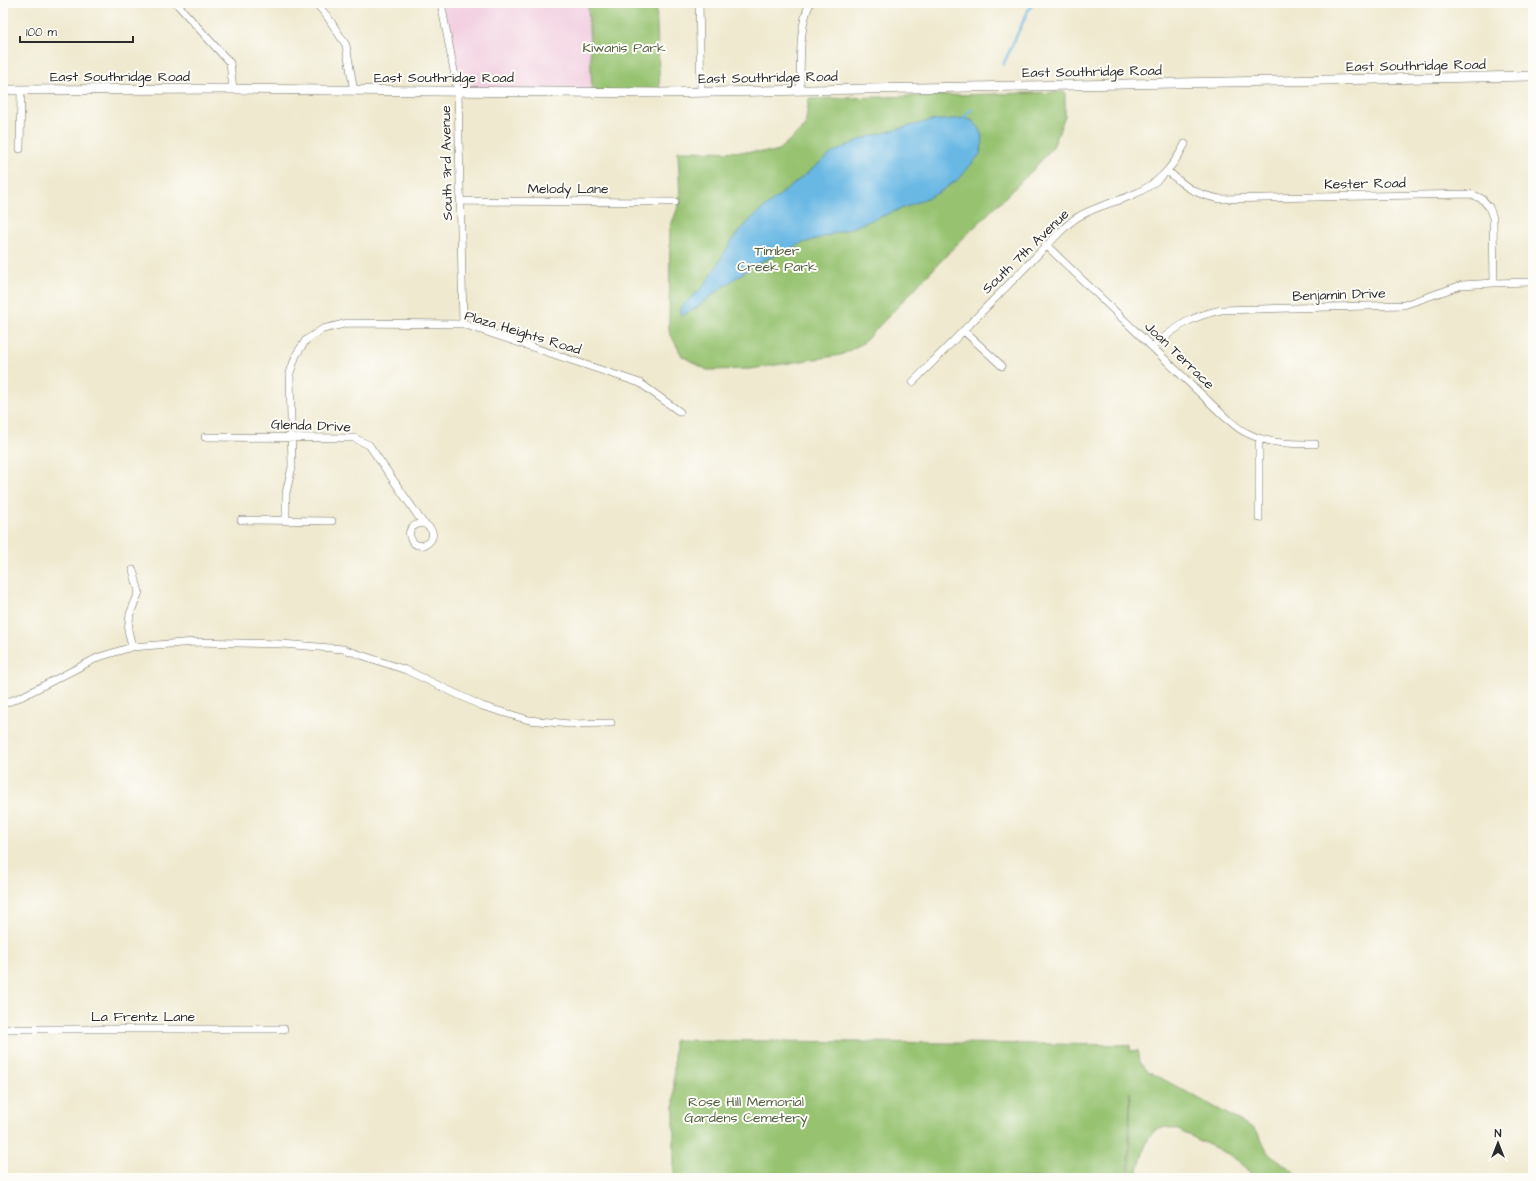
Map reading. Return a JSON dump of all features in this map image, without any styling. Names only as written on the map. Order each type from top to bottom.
[{"type":"street","points":[[176,3],[230,63],[233,89]]},
{"type":"street","points":[[316,3],[327,16],[346,45],[354,91]]},
{"type":"street","name":"South 3rd Avenue","points":[[441,3],[458,92],[463,324]]},
{"type":"street","points":[[700,3],[701,92]]},
{"type":"street","points":[[800,90],[803,26],[806,11],[810,3]]},
{"type":"street","name":"East Southridge Road","points":[[3,90],[233,89],[458,92],[701,92],[1533,76]]},
{"type":"street","points":[[20,149],[21,90]]},
{"type":"street","name":"South 7th Avenue","points":[[913,382],[1046,245],[1077,217],[1131,196],[1151,185],[1168,171],[1176,160],[1184,144]]},
{"type":"street","name":"Kester Road","points":[[1168,171],[1186,187],[1202,196],[1220,199],[1471,194],[1482,199],[1489,207],[1493,218],[1494,283]]},
{"type":"street","name":"Melody Lane","points":[[460,201],[675,202]]},
{"type":"street","name":"Joan Terrace","points":[[1046,245],[1226,418],[1245,433],[1259,439],[1287,444],[1315,444]]},
{"type":"street","name":"Benjamin Drive","points":[[1152,347],[1178,325],[1201,315],[1221,310],[1404,305],[1462,285],[1533,282]]},
{"type":"street","name":"Plaza Heights Road","points":[[286,520],[286,493],[292,467],[290,373],[296,354],[306,340],[323,329],[348,323],[463,324],[640,384],[680,412]]},
{"type":"street","points":[[964,331],[1002,366]]},
{"type":"street","name":"Glenda Drive","points":[[205,437],[354,438],[369,446],[423,523]]},
{"type":"street","points":[[1259,439],[1259,518]]},
{"type":"street","points":[[240,520],[332,521]]},
{"type":"street","points":[[132,647],[128,630],[130,614],[139,592],[133,570]]},
{"type":"street","points":[[3,704],[29,694],[99,657],[132,647],[194,642],[282,644],[343,649],[406,670],[482,706],[529,720],[570,724],[611,723]]},
{"type":"street","name":"La Frentz Lane","points":[[3,1029],[284,1029]]},
{"type":"shaded area","points":[[441,3],[588,3],[592,92],[458,92]]},
{"type":"green space","name":"Kiwanis Park","points":[[588,3],[656,3],[660,93],[592,92]]},
{"type":"green space","name":"Timber Creek Park","points":[[1065,92],[1065,116],[1053,147],[1032,171],[960,241],[863,343],[841,355],[750,369],[707,370],[682,356],[669,331],[670,228],[680,202],[678,151],[776,152],[805,127],[809,99]]},
{"type":"green space","name":"Rose Hill Memorial Gardens Cemetery","points":[[674,1040],[1130,1045],[1130,1051],[1138,1050],[1140,1062],[1148,1071],[1255,1129],[1270,1154],[1300,1178],[1258,1178],[1228,1154],[1178,1130],[1166,1127],[1155,1130],[1148,1139],[1136,1178],[1130,1178],[1130,1092],[1128,1178],[674,1178]]},
{"type":"water","points":[[964,118],[973,121],[980,129],[983,141],[980,154],[959,179],[938,193],[911,205],[846,230],[803,243],[754,265],[696,308],[681,316],[681,307],[705,285],[734,237],[754,216],[832,153],[861,139],[929,121]]},
{"type":"waterway","points":[[1003,65],[1033,3]]},
{"type":"waterway","points":[[964,118],[972,108]]}]
